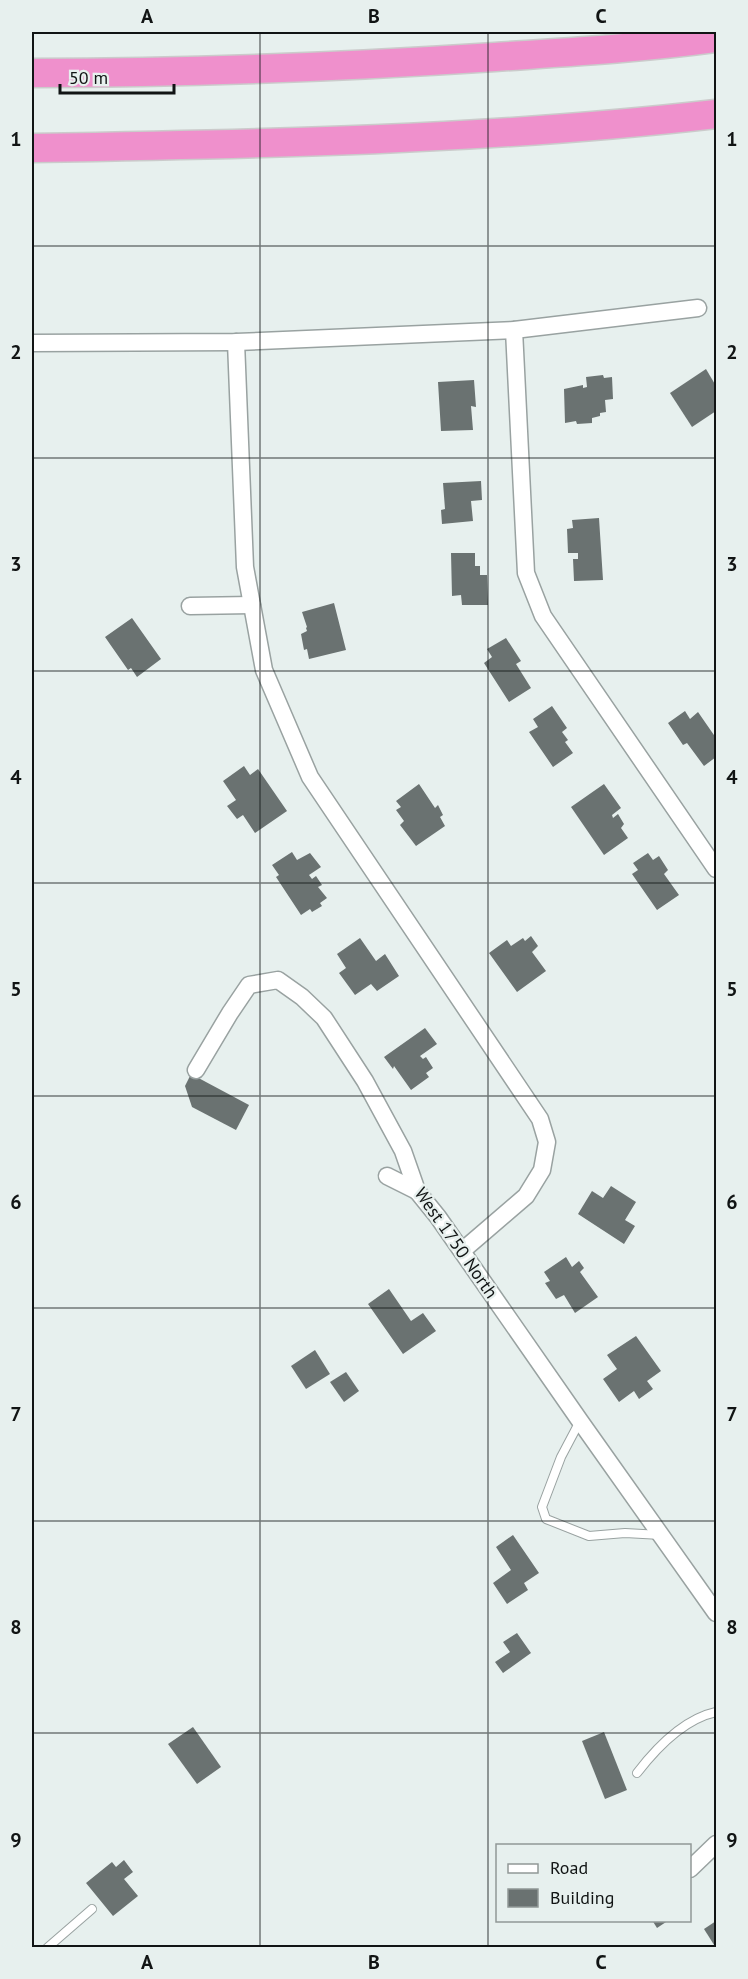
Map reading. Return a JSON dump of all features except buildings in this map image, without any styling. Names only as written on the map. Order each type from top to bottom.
[{"type":"highway","points":[[32,73],[381,65],[660,46],[717,38]]},
{"type":"highway","points":[[32,147],[249,144],[420,137],[623,124],[717,114]]},
{"type":"street","points":[[32,342],[236,342],[514,330],[698,308]]},
{"type":"street","points":[[514,330],[526,573],[543,616],[717,869]]},
{"type":"street","points":[[236,342],[245,567],[264,670],[310,777],[540,1119],[547,1143],[542,1170],[526,1196],[462,1251]]},
{"type":"street","points":[[190,606],[252,605]]},
{"type":"street","name":"West 1750 North","points":[[196,1070],[249,985],[278,980],[302,997],[324,1018],[365,1081],[403,1151],[417,1191],[438,1217],[580,1422],[717,1612]]},
{"type":"street","points":[[387,1176],[417,1191]]},
{"type":"street","points":[[691,1868],[717,1844]]},
{"type":"lane","points":[[580,1422],[561,1457],[542,1507],[546,1519],[589,1536],[625,1533],[661,1535]]},
{"type":"lane","points":[[637,1773],[648,1758],[671,1737],[706,1714],[717,1712]]},
{"type":"lane","points":[[47,1947],[92,1909]]}]
